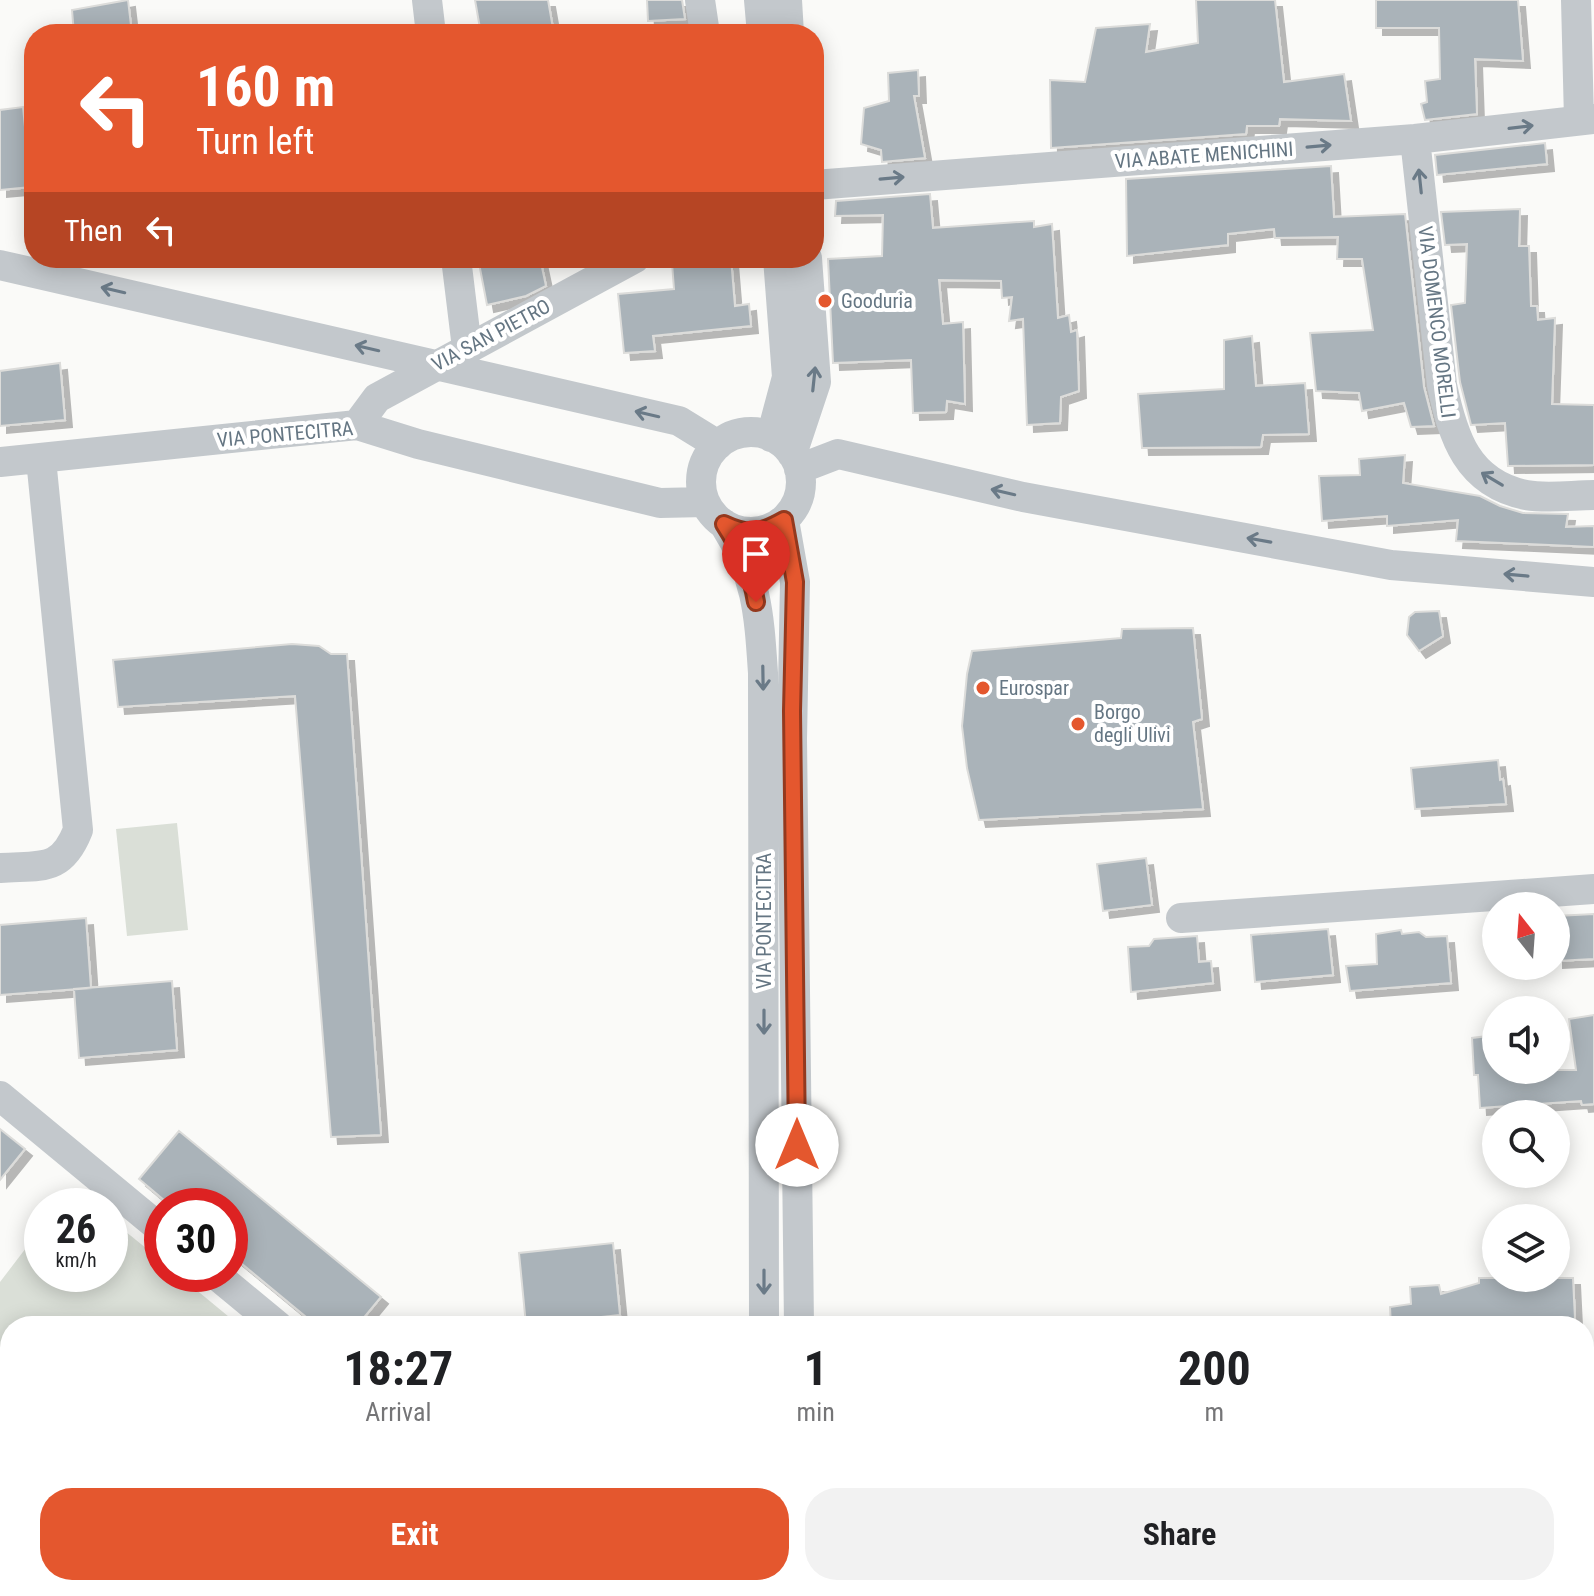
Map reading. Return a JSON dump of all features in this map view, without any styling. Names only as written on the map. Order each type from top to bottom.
[{"type":"street","points":[[427,0],[430,24]]},
{"type":"street","points":[[700,0],[704,24]]},
{"type":"street","points":[[759,0],[761,24]]},
{"type":"street","points":[[787,0],[788,24]]},
{"type":"street","points":[[1576,0],[1587,120]]},
{"type":"street","name":"VIA ABATE MENICHINI","points":[[824,184],[1415,139],[1587,120]]},
{"type":"street","name":"VIA DOMENCO MORELLI","points":[[1415,139],[1442,385],[1450,425],[1467,460],[1489,480],[1526,495],[1594,495]]},
{"type":"street","points":[[0,265],[679,421],[718,445]]},
{"type":"street","points":[[457,268],[467,348]]},
{"type":"street","name":"VIA SAN PIETRO","points":[[357,425],[377,398],[436,363],[616,268]]},
{"type":"street","points":[[779,268],[787,377],[788,453],[800,492],[795,506],[784,520],[766,530],[736,530],[714,513],[701,486],[705,462],[718,445],[742,433],[759,433],[788,453],[838,454],[1023,497],[1391,565],[1594,582]]},
{"type":"street","points":[[788,453],[816,382],[808,268]]},
{"type":"street","name":"VIA PONTECITRA","points":[[0,462],[357,425],[418,444],[660,503],[714,513],[741,551],[753,580],[760,623],[763,673],[764,1316]]},
{"type":"street","points":[[0,868],[55,864],[71,849],[78,830],[41,459]]},
{"type":"street","name":"VIA PONTECITRA","points":[[784,520],[795,582],[792,711],[799,1316]]},
{"type":"street","points":[[1181,918],[1594,889]]},
{"type":"street","points":[[0,1096],[144,1215]]},
{"type":"street","points":[[237,1292],[266,1316]]},
{"type":"shaded area","points":[[177,823],[188,930],[127,936],[116,829]]},
{"type":"shaded area","points":[[128,1234],[144,1246],[144,1292],[199,1292],[228,1316],[0,1316],[0,1282],[24,1251],[24,1292],[128,1292]]},
{"type":"building","points":[[128,0],[131,24],[73,24],[72,10]]},
{"type":"building","points":[[475,0],[548,0],[552,24],[479,24]]},
{"type":"building","points":[[647,0],[682,0],[685,19],[648,21]]},
{"type":"building","points":[[1196,0],[1275,0],[1284,82],[1344,74],[1351,121],[1280,119],[1279,126],[1247,126],[1246,134],[1051,148],[1050,80],[1085,82],[1096,28],[1150,24],[1146,52],[1198,43]]},
{"type":"building","points":[[1376,0],[1518,0],[1523,61],[1475,59],[1477,114],[1425,120],[1421,104],[1427,102],[1425,81],[1440,79],[1439,28],[1376,28]]},
{"type":"building","points":[[918,70],[919,96],[914,96],[925,158],[882,162],[881,150],[861,144],[864,108],[889,101],[888,73]]},
{"type":"building","points":[[23,107],[24,188],[0,190],[0,110]]},
{"type":"building","points":[[1545,143],[1547,164],[1437,175],[1435,155]]},
{"type":"building","points":[[1331,166],[1334,217],[1405,214],[1424,387],[1434,426],[1411,427],[1404,403],[1362,411],[1359,393],[1316,391],[1310,333],[1373,330],[1362,259],[1337,259],[1338,237],[1275,238],[1274,229],[1228,234],[1228,245],[1127,256],[1126,179]]},
{"type":"building","points":[[930,194],[933,228],[1034,221],[1034,227],[1052,224],[1058,318],[1069,315],[1071,332],[1077,330],[1079,391],[1061,397],[1060,423],[1027,425],[1023,319],[1009,321],[1012,297],[1002,298],[1001,281],[939,280],[943,324],[963,322],[965,404],[947,401],[946,412],[913,413],[911,360],[833,363],[828,259],[882,256],[883,215],[835,216],[836,201]]},
{"type":"building","points":[[1520,209],[1519,246],[1529,246],[1531,306],[1537,306],[1538,320],[1555,318],[1552,404],[1594,405],[1594,465],[1508,466],[1505,423],[1471,425],[1460,382],[1451,305],[1465,303],[1467,244],[1445,245],[1441,212]]},
{"type":"building","points":[[480,268],[542,268],[546,286],[526,296],[487,305]]},
{"type":"building","points":[[672,268],[732,268],[735,306],[749,304],[751,326],[653,336],[655,351],[624,353],[618,294],[674,289]]},
{"type":"building","points":[[1252,336],[1256,386],[1305,383],[1309,434],[1263,435],[1261,447],[1142,448],[1138,394],[1224,389],[1224,340]]},
{"type":"building","points":[[60,363],[65,420],[0,426],[0,371]]},
{"type":"building","points":[[1405,455],[1403,483],[1480,496],[1523,513],[1568,514],[1566,527],[1594,526],[1594,547],[1456,541],[1458,520],[1387,526],[1387,516],[1322,521],[1319,476],[1360,475],[1359,459]]},
{"type":"building","points":[[1439,611],[1443,636],[1419,651],[1407,635],[1409,617],[1415,612]]},
{"type":"building","name":"Borgo degli Ulivi","points":[[1193,628],[1202,719],[1193,722],[1203,809],[979,820],[967,768],[962,726],[972,651],[1121,638],[1122,629]]},
{"type":"building","points":[[292,644],[319,646],[331,654],[347,654],[381,1135],[331,1137],[295,696],[118,707],[113,660]]},
{"type":"building","points":[[1498,760],[1506,804],[1415,809],[1411,768]]},
{"type":"building","points":[[1146,858],[1152,905],[1103,911],[1097,864]]},
{"type":"building","points":[[1594,914],[1594,959],[1570,960],[1570,915]]},
{"type":"building","points":[[86,918],[91,988],[0,995],[0,925]]},
{"type":"building","points":[[1328,929],[1333,975],[1255,982],[1251,935]]},
{"type":"building","points":[[1401,930],[1402,934],[1419,932],[1426,937],[1447,936],[1451,983],[1350,991],[1346,966],[1377,964],[1376,934]]},
{"type":"building","points":[[1197,936],[1199,962],[1211,961],[1213,983],[1131,992],[1128,947],[1149,946],[1154,939]]},
{"type":"building","points":[[172,981],[177,1050],[79,1058],[74,989]]},
{"type":"building","points":[[1594,1015],[1594,1104],[1582,1105],[1581,1101],[1570,1100],[1482,1100],[1480,1108],[1472,1038],[1482,1037],[1482,1084],[1570,1084],[1570,1070],[1576,1070],[1570,1019]]},
{"type":"building","points":[[0,1129],[25,1149],[0,1180]]},
{"type":"building","points":[[179,1131],[381,1297],[365,1316],[305,1316],[248,1269],[248,1188],[150,1188],[139,1179]]},
{"type":"building","points":[[613,1243],[620,1315],[525,1316],[519,1253]]},
{"type":"building","points":[[1479,1278],[1482,1278],[1482,1292],[1570,1292],[1570,1278],[1573,1278],[1575,1316],[1390,1316],[1390,1307],[1411,1304],[1410,1287],[1439,1285],[1441,1294],[1479,1283]]},
{"type":"place","name":"Gooduria","points":[[825,301]]},
{"type":"place","name":"Eurospar","points":[[983,688]]},
{"type":"place","name":"Borgo degli Ulivi","points":[[1078,724]]},
{"type":"route","points":[[756,602],[753,580],[741,551],[724,524],[736,530],[753,532],[766,530],[784,520],[795,582],[792,711],[797,1145]]}]
